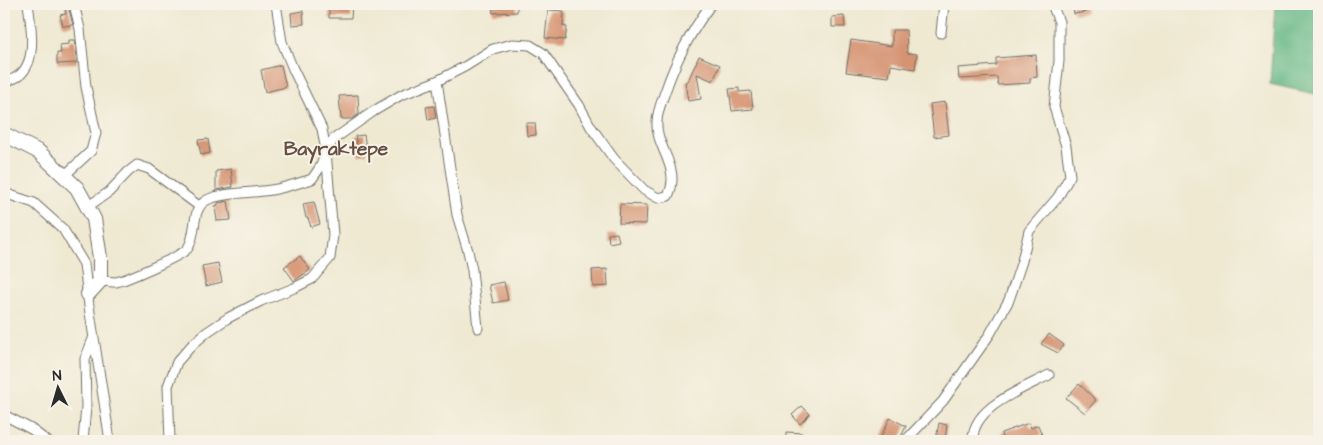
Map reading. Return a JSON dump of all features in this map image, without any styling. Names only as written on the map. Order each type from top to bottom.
[{"type":"street","points":[[4,81],[16,78],[28,67],[33,37],[28,4]]},
{"type":"street","points":[[64,176],[91,151],[96,133],[86,87],[80,29],[74,4]]},
{"type":"street","points":[[170,441],[168,386],[178,362],[192,345],[228,318],[312,279],[330,258],[333,235],[326,151],[322,129],[282,42],[276,4]]},
{"type":"street","points":[[100,281],[117,282],[169,261],[188,250],[194,234],[195,217],[199,206],[208,199],[232,194],[273,190],[312,179],[321,166],[326,151],[334,139],[374,111],[401,95],[437,81],[466,66],[493,49],[512,44],[530,45],[543,52],[614,159],[644,190],[658,198],[668,196],[672,187],[670,168],[656,122],[675,64],[690,34],[711,4]]},
{"type":"street","points":[[941,33],[944,4]]},
{"type":"street","points":[[905,441],[943,401],[990,334],[1009,300],[1022,261],[1028,231],[1058,197],[1070,176],[1066,146],[1054,107],[1059,61],[1059,22],[1052,4]]},
{"type":"street","points":[[437,81],[457,215],[472,270],[478,328]]},
{"type":"street","points":[[4,134],[39,152],[77,188],[88,207],[94,219],[100,258],[100,281],[88,294]]},
{"type":"street","points":[[88,207],[109,192],[128,172],[137,166],[149,169],[199,206]]},
{"type":"street","points":[[4,193],[34,203],[63,229],[84,264],[110,441]]},
{"type":"street","points":[[83,441],[86,407],[85,359],[94,336]]},
{"type":"street","points":[[973,441],[975,426],[981,416],[992,406],[1049,375]]},
{"type":"street","points":[[4,415],[31,429],[47,441]]},
{"type":"green space","points":[[1275,4],[1319,4],[1319,95],[1270,84]]},
{"type":"building","points":[[329,4],[352,4],[351,18],[329,18]]},
{"type":"building","points":[[492,4],[517,4],[517,12],[493,13]]},
{"type":"building","points":[[1072,4],[1084,4],[1086,12],[1074,14]]},
{"type":"building","points":[[68,6],[73,25],[63,26],[60,15],[66,14],[65,7]]},
{"type":"building","points":[[548,10],[564,11],[563,26],[567,27],[565,40],[545,38]]},
{"type":"building","points":[[303,11],[304,24],[292,25],[291,13]]},
{"type":"building","points":[[844,16],[845,27],[832,27],[832,17]]},
{"type":"building","points":[[892,30],[906,30],[907,53],[917,54],[915,69],[891,65],[889,77],[846,72],[851,40],[892,46]]},
{"type":"building","points":[[69,40],[75,40],[77,63],[57,64],[57,53],[61,53],[60,45],[69,44]]},
{"type":"building","points":[[1036,55],[1037,77],[1030,78],[1030,83],[998,85],[997,77],[959,79],[958,68],[996,65],[996,58]]},
{"type":"building","points":[[699,56],[720,65],[713,81],[697,74],[701,99],[688,101],[685,82],[688,81]]},
{"type":"building","points":[[281,65],[286,87],[265,92],[261,70]]},
{"type":"building","points":[[739,88],[739,92],[751,91],[753,109],[732,111],[729,89]]},
{"type":"building","points":[[358,95],[359,114],[352,119],[341,119],[339,96]]},
{"type":"building","points":[[945,102],[949,135],[934,137],[930,104]]},
{"type":"building","points":[[434,106],[436,118],[428,120],[426,107]]},
{"type":"building","points":[[526,123],[535,123],[536,135],[527,136]]},
{"type":"building","points":[[364,135],[367,154],[359,155],[355,136]]},
{"type":"building","points":[[208,139],[210,153],[201,155],[198,140]]},
{"type":"building","points":[[231,169],[233,187],[216,190],[216,171]]},
{"type":"building","points":[[228,201],[231,220],[217,221],[215,206],[218,203]]},
{"type":"building","points":[[314,202],[320,224],[311,227],[308,218],[306,218],[303,204]]},
{"type":"building","points":[[620,204],[647,205],[646,224],[619,223]]},
{"type":"building","points":[[617,233],[619,241],[609,243],[608,234]]},
{"type":"building","points":[[300,256],[310,270],[294,281],[284,267]]},
{"type":"building","points":[[218,263],[222,282],[206,286],[202,266]]},
{"type":"building","points":[[607,269],[608,286],[593,287],[592,270]]},
{"type":"building","points":[[504,282],[508,300],[493,303],[489,285]]},
{"type":"building","points":[[1049,334],[1064,345],[1058,353],[1041,344]]},
{"type":"building","points":[[1079,384],[1096,400],[1085,413],[1066,398]]},
{"type":"building","points":[[802,406],[810,414],[800,424],[792,415]]},
{"type":"building","points":[[890,418],[906,426],[899,441],[879,441]]},
{"type":"building","points":[[939,423],[947,425],[945,440],[936,439]]},
{"type":"building","points":[[1029,423],[1031,428],[1038,425],[1042,435],[1026,441],[1003,441],[1001,433]]},
{"type":"building","points":[[786,432],[802,433],[802,441],[786,441]]},
{"type":"district","name":"Bayraktepe","points":[[336,148]]}]
